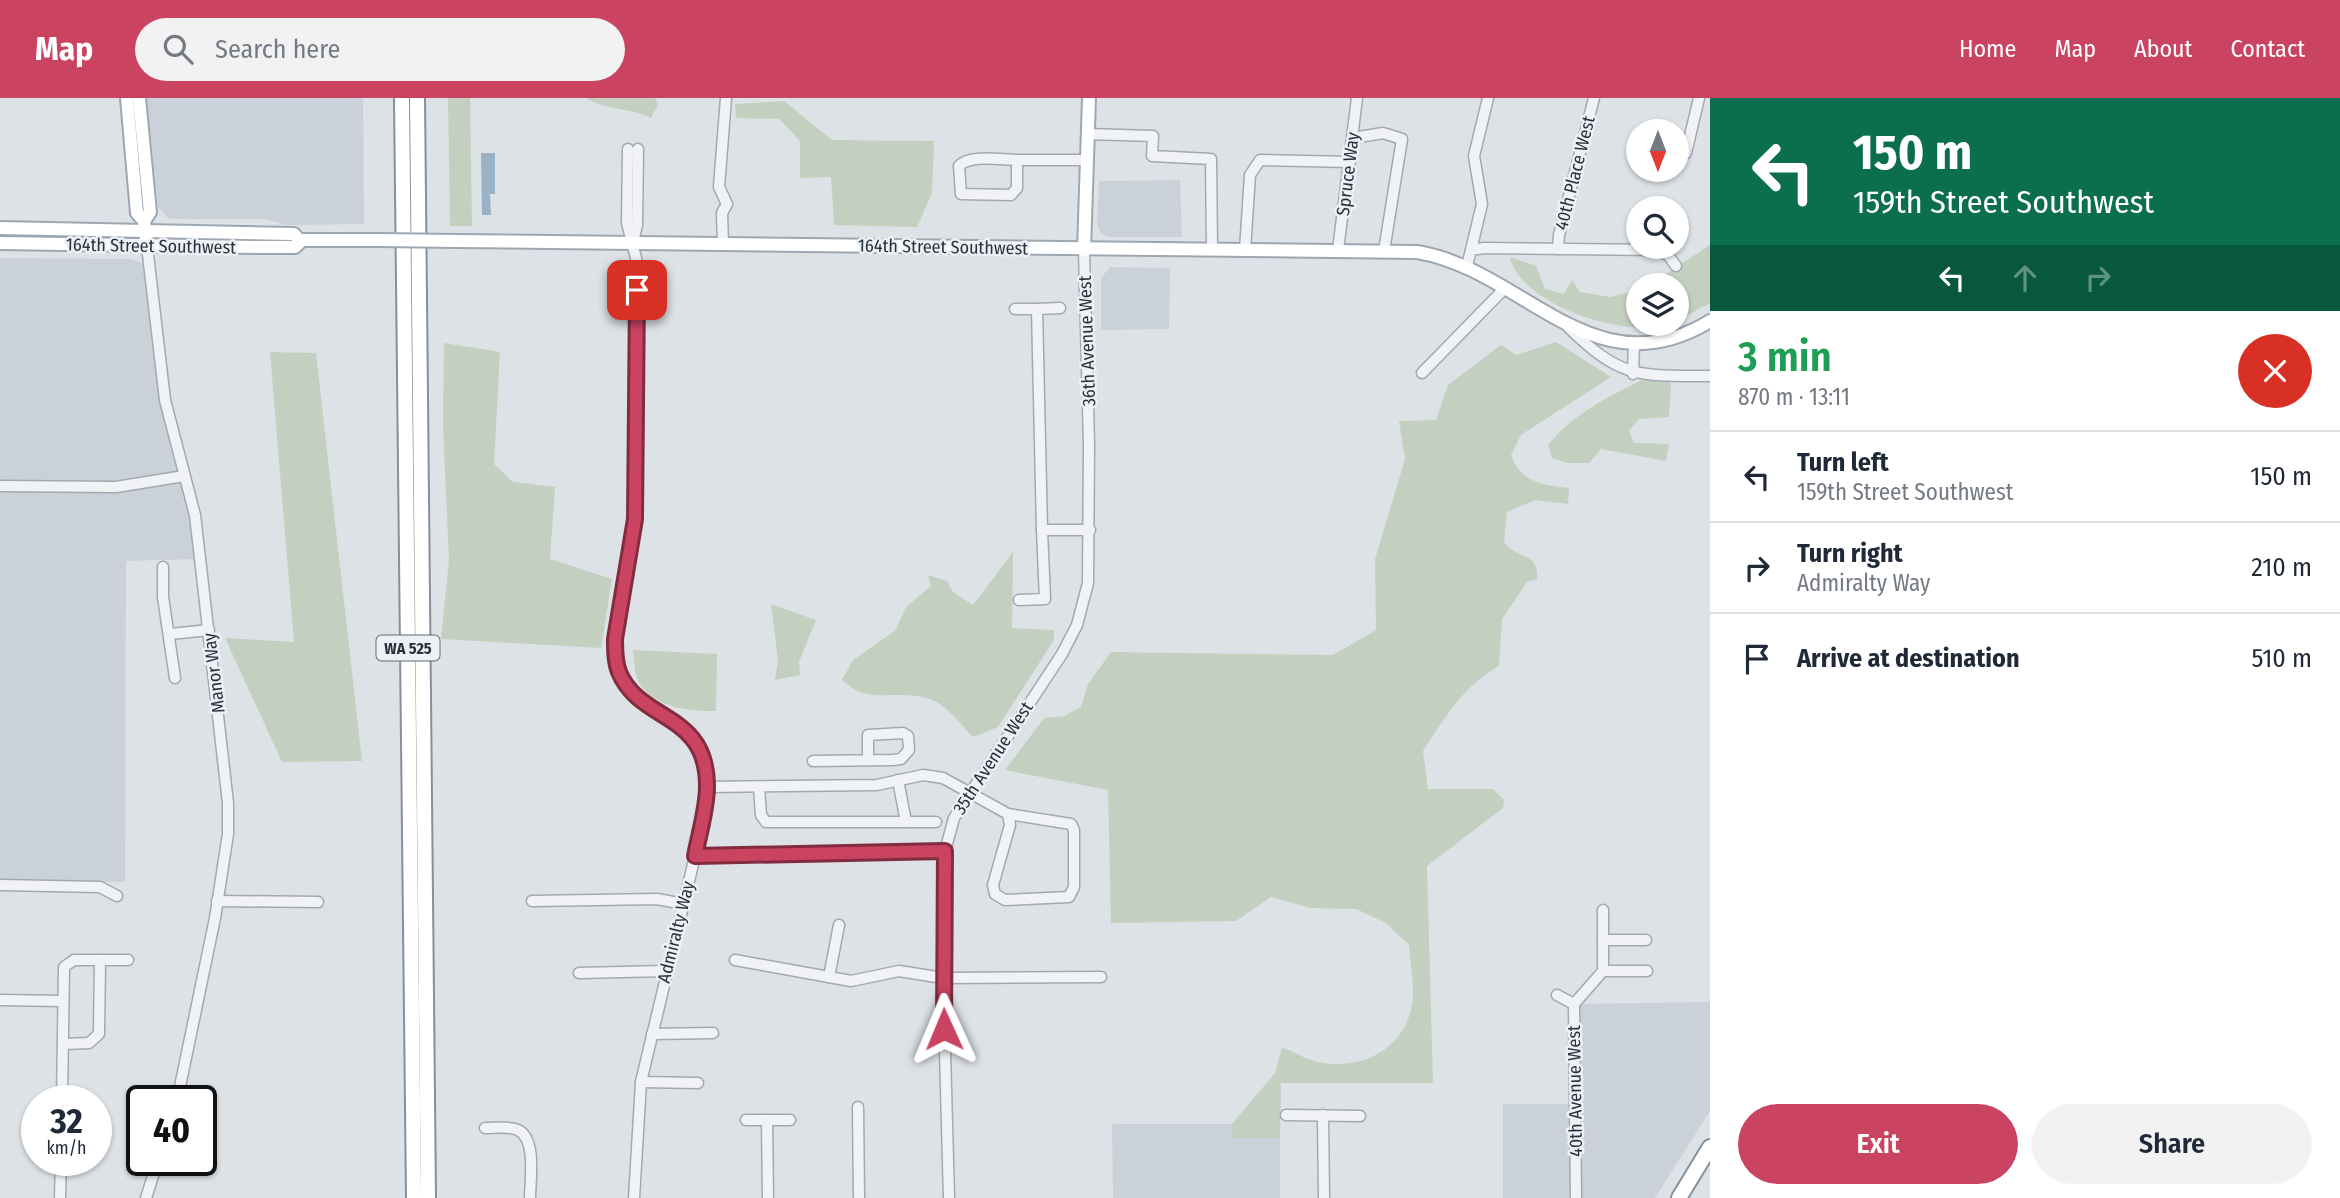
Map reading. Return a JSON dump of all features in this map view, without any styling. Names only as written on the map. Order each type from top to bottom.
[{"type":"highway","name":"WA 525","points":[[402,98],[414,1198]]},
{"type":"highway","name":"WA 525","points":[[417,98],[428,1198]]},
{"type":"highway","points":[[1679,1198],[1710,1147]]},
{"type":"main road","points":[[127,98],[137,213],[145,227]]},
{"type":"main road","points":[[139,98],[150,212],[145,227],[146,246]]},
{"type":"main road","name":"36th Avenue West","points":[[1084,250],[1089,98]]},
{"type":"main road","name":"164th Street Southwest","points":[[0,228],[145,227],[294,234],[299,240]]},
{"type":"main road","name":"164th Street Southwest","points":[[299,240],[1384,251],[1438,255],[1467,266],[1568,327],[1600,338],[1634,343],[1675,337],[1710,321]]},
{"type":"main road","name":"164th Street Southwest","points":[[0,243],[295,247],[299,240]]},
{"type":"street","points":[[723,244],[723,213],[727,204],[719,187],[723,177],[726,98]]},
{"type":"street","name":"Spruce Way","points":[[1338,250],[1357,98]]},
{"type":"street","points":[[1467,266],[1482,204],[1474,156],[1488,98]]},
{"type":"street","name":"40th Place West","points":[[1558,249],[1559,235],[1594,98]]},
{"type":"street","points":[[1689,140],[1699,98]]},
{"type":"street","points":[[1353,138],[1383,133],[1402,139],[1384,251]]},
{"type":"street","points":[[1087,134],[1153,136],[1152,156],[1211,159],[1212,250]]},
{"type":"street","name":"Admiralty Way","points":[[633,149],[637,225],[632,243],[637,281],[635,519],[615,639],[616,654],[618,670],[626,684],[640,699],[678,722],[695,740],[704,761],[707,787],[695,856],[641,1082],[634,1198]]},
{"type":"street","points":[[1017,160],[1017,188],[1011,195],[961,194],[961,163],[1017,160],[1087,160]]},
{"type":"street","points":[[1245,250],[1250,174],[1259,160],[1350,162]]},
{"type":"street","name":"Manor Way","points":[[146,246],[163,387],[195,515],[228,803],[228,834],[217,901],[180,1085]]},
{"type":"street","name":"36th Avenue West","points":[[1084,250],[1090,530],[1088,583]]},
{"type":"street","points":[[1471,250],[1656,250],[1668,255],[1676,266]]},
{"type":"street","points":[[1422,373],[1505,288]]},
{"type":"street","points":[[1015,309],[1060,308]]},
{"type":"street","points":[[1019,600],[1045,599],[1037,309]]},
{"type":"street","points":[[1568,327],[1590,348],[1633,374],[1710,376]]},
{"type":"street","points":[[1633,374],[1634,343]]},
{"type":"street","points":[[0,486],[116,487],[184,476]]},
{"type":"street","points":[[1042,530],[1090,530]]},
{"type":"street","points":[[163,568],[163,597],[175,678]]},
{"type":"street","name":"35th Avenue West","points":[[949,1198],[943,978],[945,851],[954,818],[1062,654],[1077,625],[1088,583]]},
{"type":"street","points":[[170,634],[209,630]]},
{"type":"street","points":[[813,761],[868,760],[901,759],[909,750],[908,736],[902,733],[868,735],[868,760]]},
{"type":"street","points":[[707,787],[877,785],[923,775],[943,778],[1008,814],[1072,824],[1074,887],[1069,897],[1005,900],[995,894],[992,885],[1010,825],[1008,814]]},
{"type":"street","points":[[898,780],[906,822]]},
{"type":"street","points":[[759,787],[761,815],[766,822],[936,822]]},
{"type":"street","points":[[695,856],[945,851]]},
{"type":"street","points":[[0,885],[100,887],[117,896]]},
{"type":"street","points":[[532,901],[657,899],[684,904]]},
{"type":"street","points":[[217,901],[318,902]]},
{"type":"street","points":[[1574,1004],[1603,971],[1603,910]]},
{"type":"street","points":[[829,977],[839,925]]},
{"type":"street","points":[[1603,940],[1646,940]]},
{"type":"street","points":[[63,1085],[64,967],[74,960],[128,960]]},
{"type":"street","points":[[64,1044],[89,1044],[99,1034],[100,960]]},
{"type":"street","points":[[735,960],[851,981],[899,971],[943,978],[1101,977]]},
{"type":"street","points":[[579,973],[666,971]]},
{"type":"street","points":[[1603,971],[1647,971]]},
{"type":"street","name":"40th Avenue West","points":[[1557,995],[1574,1004],[1576,1198]]},
{"type":"street","points":[[0,1000],[63,1001]]},
{"type":"street","points":[[652,1034],[713,1033]]},
{"type":"street","points":[[641,1082],[698,1083]]},
{"type":"street","points":[[858,1107],[859,1198]]},
{"type":"street","points":[[1286,1115],[1360,1116]]},
{"type":"street","points":[[1323,1115],[1324,1198]]},
{"type":"street","points":[[746,1119],[790,1120]]},
{"type":"street","points":[[767,1120],[768,1198]]},
{"type":"street","points":[[485,1128],[517,1129],[525,1135],[529,1144],[530,1198]]},
{"type":"street","points":[[60,1198],[61,1176]]},
{"type":"street","points":[[146,1198],[153,1176]]},
{"type":"shaded area","points":[[147,98],[363,98],[364,224],[287,225],[265,219],[169,219],[158,207]]},
{"type":"shaded area","points":[[1180,180],[1182,237],[1108,237],[1101,233],[1097,225],[1099,181]]},
{"type":"shaded area","points":[[0,258],[132,259],[143,264],[150,280],[163,387],[195,515],[196,559],[126,561],[125,882],[0,881]]},
{"type":"shaded area","points":[[1110,267],[1170,268],[1169,329],[1101,330],[1101,278]]},
{"type":"shaded area","points":[[1710,1002],[1710,1111],[1655,1198],[1582,1198],[1578,1004]]},
{"type":"shaded area","points":[[1503,1104],[1570,1104],[1570,1198],[1503,1198]]},
{"type":"shaded area","points":[[1112,1124],[1232,1124],[1233,1138],[1280,1138],[1280,1198],[1113,1198]]},
{"type":"green space","points":[[448,98],[470,98],[472,226],[450,226]]},
{"type":"green space","points":[[586,98],[655,98],[658,105],[651,118]]},
{"type":"green space","points":[[784,101],[832,140],[934,141],[932,193],[917,227],[834,225],[831,177],[800,178],[800,141],[779,119],[736,118],[735,104]]},
{"type":"green space","points":[[1710,245],[1710,303],[1689,314],[1689,273],[1667,273]]},
{"type":"green space","points":[[1510,257],[1536,266],[1545,289],[1564,294],[1572,280],[1580,292],[1610,297],[1626,293],[1626,327],[1577,314],[1553,303],[1533,290],[1518,274]]},
{"type":"green space","points":[[1556,342],[1611,377],[1521,435],[1511,455],[1515,464],[1526,477],[1569,488],[1568,504],[1535,500],[1507,512],[1504,542],[1535,564],[1537,579],[1527,582],[1502,619],[1499,666],[1465,693],[1423,751],[1428,789],[1493,789],[1504,800],[1503,808],[1427,866],[1433,1083],[1281,1083],[1280,1138],[1232,1138],[1232,1124],[1275,1073],[1282,1047],[1312,1060],[1339,1064],[1368,1059],[1391,1044],[1408,1020],[1412,1005],[1413,982],[1409,945],[1386,923],[1356,909],[1310,908],[1271,897],[1236,921],[1111,923],[1108,790],[1005,770],[1044,718],[1064,716],[1081,707],[1088,684],[1111,652],[1333,655],[1376,630],[1375,559],[1405,459],[1399,421],[1436,420],[1448,385],[1501,345],[1516,355]]},
{"type":"green space","points":[[444,343],[500,352],[494,464],[513,482],[555,487],[550,559],[612,579],[601,648],[441,639],[449,560],[443,426]]},
{"type":"green space","points":[[270,352],[316,353],[362,761],[282,762],[225,638],[294,642]]},
{"type":"green space","points":[[1642,380],[1671,382],[1669,417],[1639,419],[1629,431],[1634,443],[1669,444],[1666,461],[1601,449],[1589,463],[1567,463],[1552,458],[1548,445],[1568,424],[1603,400]]},
{"type":"green space","points":[[1013,552],[1012,628],[1054,630],[1054,640],[998,727],[973,737],[949,711],[932,700],[908,695],[863,693],[842,680],[853,660],[895,631],[906,607],[931,586],[928,575],[947,581],[953,592],[973,605]]},
{"type":"green space","points":[[771,604],[816,620],[799,662],[800,675],[775,680],[778,660]]},
{"type":"green space","points":[[633,650],[717,654],[716,711],[682,709],[651,696],[637,678]]},
{"type":"water","points":[[481,153],[495,153],[495,194],[490,194],[491,215],[482,215]]},
{"type":"route","points":[[637,290],[634,351],[635,519],[615,639],[616,654],[618,670],[626,684],[640,699],[678,722],[695,740],[704,761],[707,787],[695,856],[945,851],[944,1029]]}]
